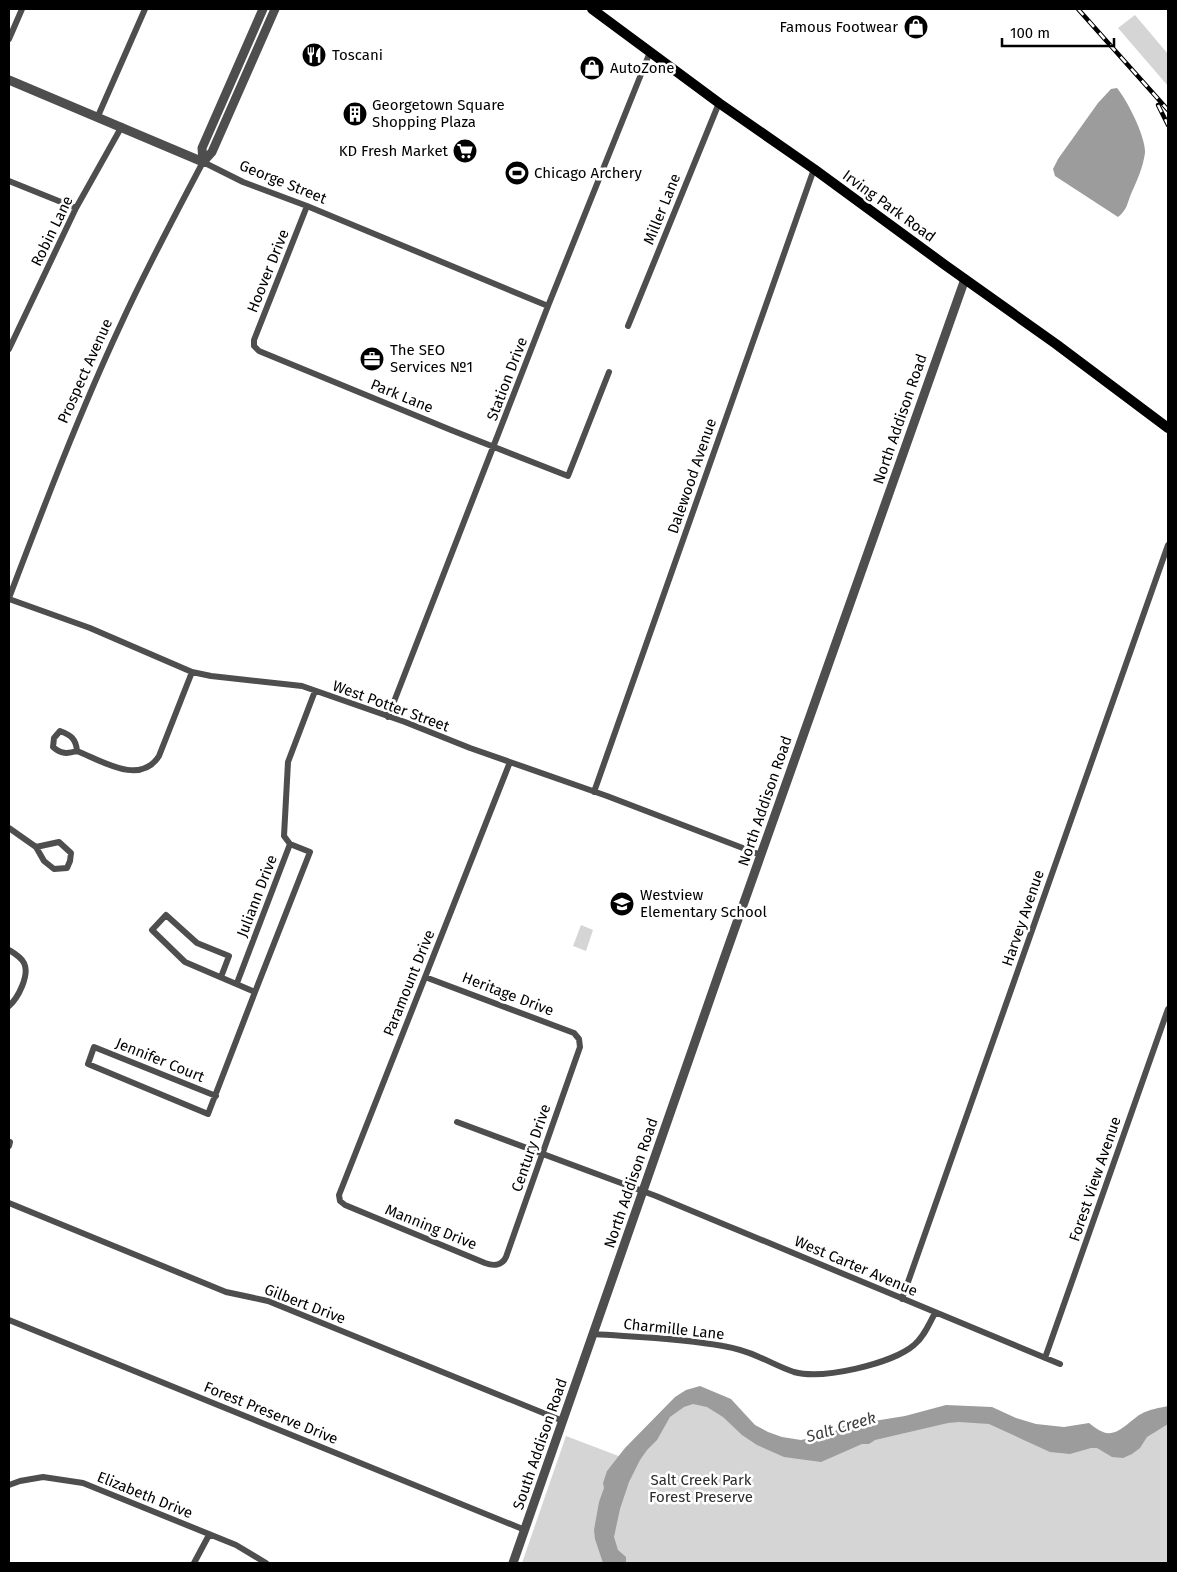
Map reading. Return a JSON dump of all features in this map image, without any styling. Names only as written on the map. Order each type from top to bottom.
[{"type":"main road","name":"Irving Park Road","points":[[592,9],[1056,344],[1168,428]]},
{"type":"street","points":[[9,39],[22,9]]},
{"type":"street","points":[[98,116],[145,9]]},
{"type":"street","name":"Prospect Avenue","points":[[203,162],[202,148],[263,9]]},
{"type":"street","name":"Prospect Avenue","points":[[9,599],[56,472],[96,377],[138,288],[203,162],[212,152],[275,9]]},
{"type":"street","name":"Station Drive","points":[[388,717],[548,306],[650,52]]},
{"type":"street","name":"George Street","points":[[9,80],[122,126],[243,182],[308,206],[548,306]]},
{"type":"street","name":"Miller Lane","points":[[628,326],[719,102]]},
{"type":"street","name":"Robin Lane","points":[[9,349],[76,208],[122,126]]},
{"type":"street","name":"Dalewood Avenue","points":[[594,792],[814,169]]},
{"type":"street","points":[[9,181],[76,208]]},
{"type":"street","name":"Hoover Drive","points":[[254,346],[254,340],[308,206]]},
{"type":"street","name":"North Addison Road","points":[[594,1334],[642,1191],[965,279]]},
{"type":"street","name":"Park Lane","points":[[254,346],[259,351],[314,374],[568,476],[609,372]]},
{"type":"street","name":"Harvey Avenue","points":[[902,1299],[1168,545]]},
{"type":"street","name":"West Potter Street","points":[[9,599],[90,628],[192,672],[211,676],[302,686],[761,855]]},
{"type":"street","points":[[77,751],[131,772],[140,771],[151,766],[159,756],[192,672]]},
{"type":"street","name":"Juliann Drive","points":[[237,983],[290,844],[284,836],[288,762],[315,691]]},
{"type":"street","name":"Paramount Drive","points":[[353,1208],[345,1205],[340,1200],[339,1194],[510,762]]},
{"type":"street","points":[[9,828],[36,847],[44,861],[54,869],[67,868],[71,853],[59,842],[36,847]]},
{"type":"street","points":[[216,1096],[310,852],[290,844]]},
{"type":"street","points":[[222,977],[229,956],[197,943],[166,915],[152,930],[185,962],[255,992]]},
{"type":"street","points":[[9,950],[20,957],[25,964],[24,977],[16,997],[9,1006]]},
{"type":"street","name":"Heritage Drive","points":[[425,976],[574,1032],[579,1039]]},
{"type":"street","name":"Forest View Avenue","points":[[1045,1358],[1168,1009]]},
{"type":"street","name":"Century Drive","points":[[501,1264],[506,1257],[580,1047],[579,1039]]},
{"type":"street","name":"Jennifer Court","points":[[94,1047],[216,1096],[208,1114],[88,1064],[94,1047]]},
{"type":"street","name":"West Carter Avenue","points":[[457,1122],[642,1191],[1060,1364]]},
{"type":"street","name":"Gilbert Drive","points":[[9,1203],[226,1292],[268,1301],[563,1421]]},
{"type":"street","name":"Manning Drive","points":[[353,1208],[490,1265],[501,1264]]},
{"type":"street","name":"Charmille Lane","points":[[594,1334],[719,1345],[758,1356],[795,1372],[821,1374],[844,1371],[898,1354],[915,1344],[935,1313]]},
{"type":"street","name":"Forest Preserve Drive","points":[[9,1320],[525,1530]]},
{"type":"street","name":"South Addison Road","points":[[513,1563],[594,1334]]},
{"type":"street","name":"Elizabeth Drive","points":[[9,1485],[20,1480],[43,1477],[83,1483],[236,1545],[266,1563]]},
{"type":"street","points":[[194,1563],[210,1534]]},
{"type":"green space","points":[[1135,15],[1168,54],[1168,86],[1118,28]]},
{"type":"green space","points":[[581,925],[593,930],[586,951],[573,946]]},
{"type":"green space","name":"Salt Creek Park Forest Preserve","points":[[708,1399],[780,1447],[969,1416],[1098,1443],[1168,1415],[1168,1563],[522,1563],[566,1436],[629,1460],[675,1404]]},
{"type":"shaded area","points":[[1117,88],[1135,119],[1145,153],[1140,174],[1126,207],[1118,217],[1055,176],[1053,169],[1058,159],[1098,103],[1111,89]]},
{"type":"shaded area","points":[[700,1386],[731,1399],[755,1425],[768,1432],[782,1437],[801,1440],[832,1433],[843,1426],[905,1416],[946,1405],[992,1407],[1016,1418],[1036,1424],[1064,1427],[1089,1423],[1108,1433],[1118,1431],[1144,1412],[1168,1406],[1168,1424],[1147,1437],[1140,1448],[1123,1458],[1112,1457],[1097,1448],[1070,1454],[1050,1452],[989,1424],[959,1422],[875,1440],[821,1462],[784,1457],[757,1445],[742,1435],[723,1417],[707,1407],[693,1404],[684,1407],[670,1417],[657,1440],[640,1460],[629,1482],[620,1509],[614,1537],[618,1550],[626,1557],[626,1563],[603,1563],[594,1530],[607,1471],[625,1448],[675,1397],[686,1390]]},
{"type":"railway","points":[[1078,9],[1168,110]]},
{"type":"railway","points":[[1158,105],[1168,125]]},
{"type":"place","name":"Famous Footwear","points":[[916,27]]},
{"type":"place","name":"Toscani","points":[[314,55]]},
{"type":"place","name":"AutoZone","points":[[592,68]]},
{"type":"place","name":"Georgetown Square Shopping Plaza","points":[[355,114]]},
{"type":"place","name":"KD Fresh Market","points":[[465,151]]},
{"type":"place","name":"Chicago Archery","points":[[517,173]]},
{"type":"place","name":"The SEO Services №1","points":[[372,359]]},
{"type":"place","name":"Westview Elementary School","points":[[622,904]]},
{"type":"water label","name":"Salt Creek","points":[[841,1427]]}]
